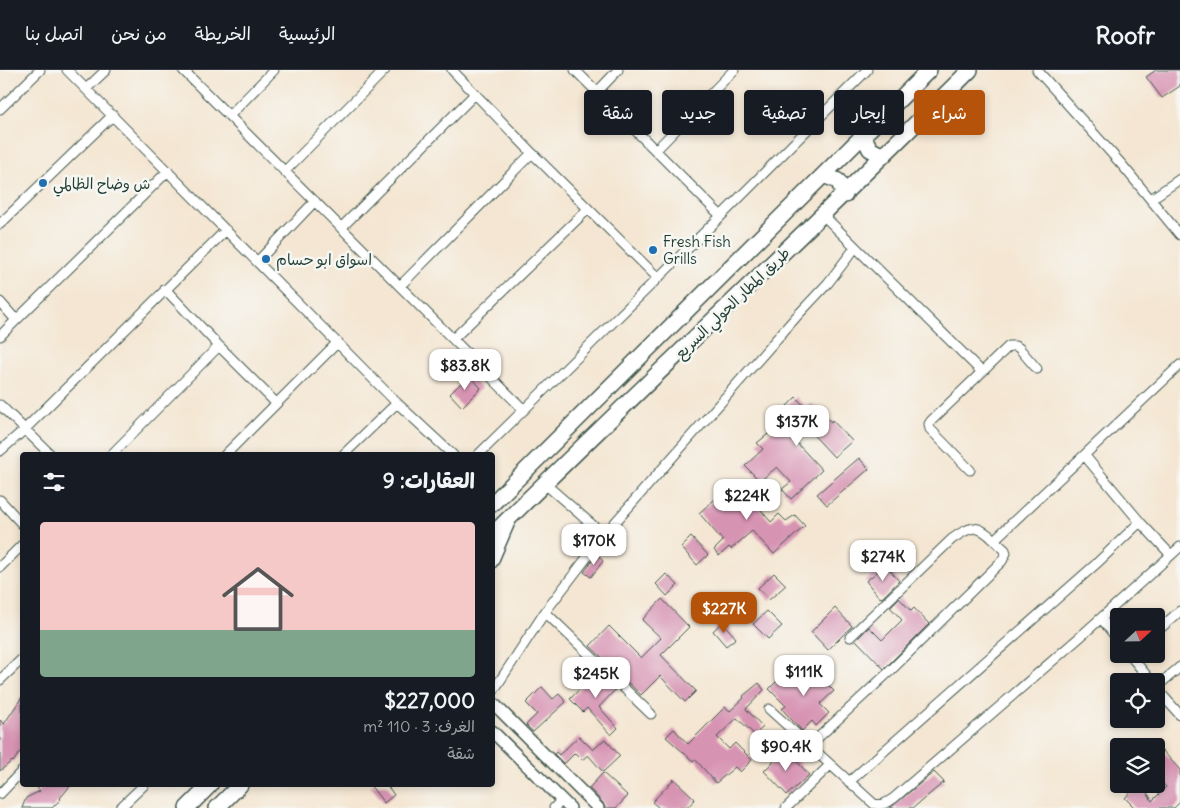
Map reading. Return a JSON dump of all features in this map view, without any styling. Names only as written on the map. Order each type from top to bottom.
[{"type":"highway","name":"طريق المطار الحولي السريع","points":[[904,95],[929,70]]},
{"type":"highway","name":"طريق المطار الحولي السريع","points":[[495,532],[845,195],[970,70]]},
{"type":"highway","name":"طريق المطار الحولي السريع","points":[[495,501],[863,135]]},
{"type":"highway","points":[[863,135],[870,149],[883,156]]},
{"type":"highway","points":[[824,175],[838,181],[845,195]]},
{"type":"highway","points":[[187,808],[208,787]]},
{"type":"highway","points":[[218,808],[238,787]]},
{"type":"street","points":[[0,109],[40,70]]},
{"type":"street","points":[[67,70],[397,403],[450,452]]},
{"type":"street","points":[[86,89],[106,70]]},
{"type":"street","points":[[184,70],[524,410]]},
{"type":"street","points":[[229,116],[274,70]]},
{"type":"street","points":[[285,171],[385,70]]},
{"type":"street","points":[[452,70],[532,153],[658,278]]},
{"type":"street","points":[[575,70],[595,90]]},
{"type":"street","points":[[599,90],[618,70]]},
{"type":"street","points":[[656,150],[734,70]]},
{"type":"street","points":[[481,452],[867,70]]},
{"type":"street","points":[[1037,70],[1123,166],[1180,234]]},
{"type":"street","points":[[341,228],[475,94]]},
{"type":"street","points":[[0,224],[113,115]]},
{"type":"street","points":[[641,135],[721,216]]},
{"type":"street","points":[[400,286],[532,153]]},
{"type":"street","points":[[0,336],[168,171]]},
{"type":"street","points":[[1151,200],[1180,178]]},
{"type":"street","points":[[258,261],[315,201]]},
{"type":"street","points":[[453,339],[588,209]]},
{"type":"street","points":[[823,215],[982,372]]},
{"type":"street","points":[[0,451],[24,430],[226,230]]},
{"type":"street","points":[[495,688],[545,612],[604,534],[828,283],[856,248]]},
{"type":"street","points":[[165,289],[276,403]]},
{"type":"street","points":[[0,302],[16,320]]},
{"type":"street","points":[[228,452],[338,342]]},
{"type":"street","points":[[114,452],[219,346]]},
{"type":"street","points":[[970,470],[930,429],[929,424],[1006,348],[1012,346],[1018,348],[1037,369]]},
{"type":"street","points":[[994,540],[1180,365]]},
{"type":"street","points":[[346,452],[397,403]]},
{"type":"street","points":[[0,405],[49,452]]},
{"type":"street","points":[[1085,456],[1140,522],[1171,555]]},
{"type":"street","points":[[544,483],[604,534]]},
{"type":"street","points":[[0,500],[20,522]]},
{"type":"street","points":[[495,556],[506,528],[519,509]]},
{"type":"street","points":[[849,782],[1089,571],[1140,522]]},
{"type":"street","points":[[809,746],[889,672],[1002,561],[1006,553],[1005,550],[983,530],[976,528],[961,533],[850,637]]},
{"type":"street","points":[[0,567],[20,547]]},
{"type":"street","points":[[769,708],[849,782],[874,804],[879,806],[886,803],[1101,618],[1180,547]]},
{"type":"street","points":[[1165,624],[1180,611]]},
{"type":"street","points":[[545,612],[651,714]]},
{"type":"street","points":[[1101,618],[1110,630]]},
{"type":"street","points":[[0,680],[20,661]]},
{"type":"street","points":[[1137,663],[1145,673]]},
{"type":"street","points":[[1165,680],[1180,667]]},
{"type":"street","points":[[1165,698],[1180,716]]},
{"type":"street","points":[[495,705],[598,808]]},
{"type":"street","points":[[495,734],[562,805]]},
{"type":"street","points":[[786,808],[830,765]]},
{"type":"street","points":[[0,794],[20,773]]},
{"type":"street","points":[[120,808],[142,787]]},
{"type":"building","points":[[1156,70],[1180,70],[1180,86],[1162,98],[1146,77]]},
{"type":"building","points":[[469,375],[481,388],[462,407],[450,394]]},
{"type":"building","points":[[796,397],[806,408],[811,403],[831,422],[832,420],[852,441],[834,457],[806,427],[793,439],[822,470],[791,499],[782,489],[791,482],[777,467],[760,481],[745,466],[763,449],[757,443],[783,422],[780,419],[791,409],[787,406]]},
{"type":"building","points":[[859,458],[869,469],[827,505],[817,494]]},
{"type":"building","points":[[736,481],[771,522],[779,514],[786,521],[795,515],[805,526],[774,554],[752,531],[731,549],[729,547],[719,556],[714,550],[723,541],[699,513]]},
{"type":"building","points":[[691,537],[708,555],[697,565],[681,547]]},
{"type":"building","points":[[597,554],[603,561],[591,577],[584,572]]},
{"type":"building","points":[[886,565],[899,581],[882,598],[866,581]]},
{"type":"building","points":[[774,573],[786,585],[769,600],[758,588]]},
{"type":"building","points":[[666,574],[678,585],[667,596],[656,584]]},
{"type":"building","points":[[899,598],[911,611],[914,608],[929,624],[884,669],[856,640],[869,627],[882,640],[902,620],[890,607]]},
{"type":"building","points":[[662,599],[689,627],[661,655],[696,691],[685,702],[660,676],[641,695],[590,646],[609,626],[641,658],[661,638],[642,620]]},
{"type":"building","points":[[835,608],[852,626],[828,650],[811,632]]},
{"type":"building","points":[[767,611],[782,626],[768,639],[753,624]]},
{"type":"building","points":[[722,622],[736,638],[726,646],[713,631]]},
{"type":"building","points":[[817,665],[827,676],[823,680],[834,691],[820,704],[829,713],[816,726],[812,721],[802,731],[782,709],[786,706],[769,689],[786,672],[798,683]]},
{"type":"building","points":[[597,671],[616,689],[599,707],[618,728],[611,735],[587,708],[583,712],[570,699]]},
{"type":"building","points":[[759,683],[764,690],[746,709],[763,727],[755,735],[737,718],[717,737],[729,749],[735,743],[752,760],[740,772],[735,767],[716,783],[695,759],[693,761],[666,737],[674,729],[688,744],[725,707],[730,711],[744,698],[743,696]]},
{"type":"building","points":[[542,687],[553,699],[559,694],[566,702],[533,732],[526,725],[537,714],[526,703]]},
{"type":"building","points":[[20,700],[20,752],[13,762],[0,771],[0,720],[4,724]]},
{"type":"building","points":[[579,736],[593,750],[605,739],[620,756],[603,772],[588,755],[582,760],[575,753],[564,764],[554,754],[556,752],[559,755]]},
{"type":"building","points":[[786,749],[809,775],[787,795],[764,771]]},
{"type":"building","points":[[1165,753],[1180,770],[1180,802],[1174,808],[1135,808],[1125,798],[1130,793],[1147,793],[1152,801],[1160,793],[1165,793]]},
{"type":"building","points":[[934,772],[944,782],[913,808],[890,808]]},
{"type":"building","points":[[603,773],[628,796],[616,808],[605,808],[603,803],[589,788]]},
{"type":"building","points":[[674,779],[695,799],[687,808],[659,808],[652,802]]},
{"type":"building","points":[[37,787],[69,787],[52,808],[22,808],[26,798],[40,791]]},
{"type":"building","points":[[372,787],[388,787],[394,795],[384,803]]},
{"type":"place","name":"ش وضاح الظالمي","points":[[43,183]]},
{"type":"place","name":"Fresh Fish Grills","points":[[653,250]]},
{"type":"place","name":"اسواق ابو حسام","points":[[266,259]]}]
